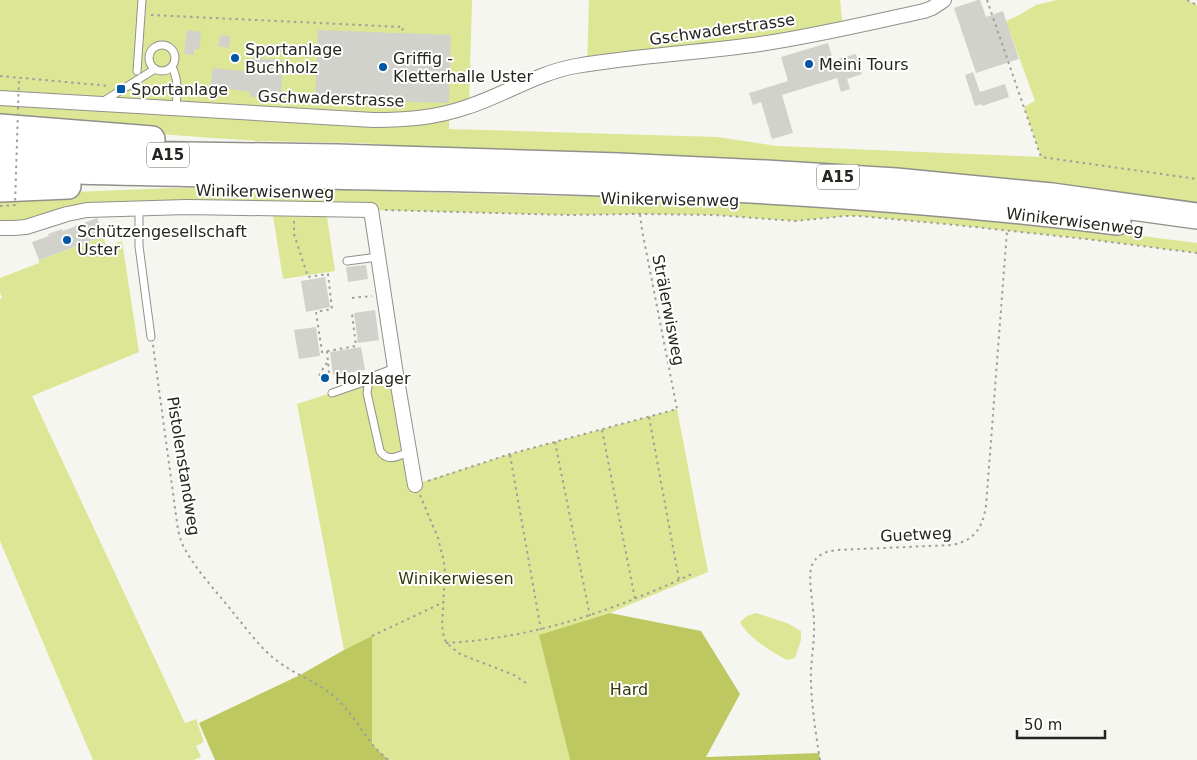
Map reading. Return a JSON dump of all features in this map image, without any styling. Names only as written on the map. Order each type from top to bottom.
[{"type":"highway","points":[[0,127],[155,139],[320,148],[336,157]]},
{"type":"highway","name":"A15","points":[[0,151],[336,157],[619,166],[766,173],[896,181],[1052,196],[1197,216]]},
{"type":"highway","name":"A15","points":[[0,168],[260,176],[470,179],[764,190],[1050,214],[1197,233]]},
{"type":"highway","points":[[0,189],[142,182],[228,181],[260,176]]},
{"type":"street","name":"Gschwaderstrasse","points":[[0,98],[373,120],[427,118],[449,113],[540,76],[576,66],[755,45],[843,29],[924,11],[944,0]]},
{"type":"street","name":"Winikerwisenweg","points":[[0,228],[26,227],[66,214],[87,210],[187,207],[371,210]]},
{"type":"street","points":[[371,210],[415,485]]},
{"type":"lane","points":[[137,71],[142,0]]},
{"type":"lane","points":[[160,44],[173,50],[176,59],[172,67],[164,71],[155,69],[151,66],[150,52],[160,44]]},
{"type":"lane","points":[[138,56],[149,57]]},
{"type":"lane","points":[[172,67],[176,73],[177,83],[176,108]]},
{"type":"lane","points":[[98,105],[155,69]]},
{"type":"lane","points":[[139,209],[139,246],[152,337]]},
{"type":"lane","points":[[347,261],[378,257]]},
{"type":"lane","points":[[332,393],[361,384],[371,377],[395,368]]},
{"type":"lane","points":[[371,377],[367,392],[380,451],[383,455],[390,458],[410,451]]},
{"type":"path","points":[[987,0],[1042,157],[1197,179]]},
{"type":"path","points":[[1188,0],[1197,5]]},
{"type":"path","points":[[141,14],[403,27],[402,33]]},
{"type":"path","points":[[0,76],[111,86]]},
{"type":"path","points":[[0,206],[15,205],[19,78]]},
{"type":"path","points":[[294,208],[294,234],[308,277],[328,274],[332,310],[316,312],[322,352],[356,346],[352,314]]},
{"type":"path","name":"Winikerwisenweg","points":[[371,210],[569,215],[714,215],[796,221],[859,216],[1086,239],[1197,254]]},
{"type":"path","name":"Strälerwisweg","points":[[640,214],[677,409],[649,417]]},
{"type":"path","name":"Guetweg","points":[[820,760],[811,683],[814,622],[810,571],[814,560],[826,552],[837,550],[953,545],[972,537],[977,533],[982,522],[986,506],[1007,231]]},
{"type":"path","points":[[352,298],[384,294]]},
{"type":"path","name":"Pistolenstandweg","points":[[152,337],[176,517],[183,546],[199,571],[265,651],[283,666],[321,686],[337,699],[353,716],[372,744],[389,760]]},
{"type":"path","points":[[327,351],[332,393]]},
{"type":"path","points":[[319,376],[324,365],[329,360]]},
{"type":"path","points":[[526,683],[514,675],[460,654],[446,643],[442,633],[445,574],[442,552],[434,527],[415,485],[510,454],[649,417],[679,580]]},
{"type":"path","points":[[602,429],[635,599]]},
{"type":"path","points":[[555,442],[590,616]]},
{"type":"path","points":[[510,454],[541,630]]},
{"type":"path","points":[[446,643],[483,640],[541,630],[590,616],[692,574]]},
{"type":"path","points":[[372,636],[444,602]]},
{"type":"green space","name":"Sportanlage Buchholz","points":[[0,0],[472,0],[469,106],[401,115],[19,95],[0,91]]},
{"type":"green space","points":[[589,0],[840,0],[843,29],[587,65]]},
{"type":"green space","points":[[1057,0],[1187,0],[1197,5],[1197,206],[494,152],[360,143],[258,141],[0,122],[0,103],[449,119],[449,129],[717,137],[777,146],[1041,157],[1024,107],[1035,101],[1006,21],[1036,5]]},
{"type":"green space","points":[[172,188],[309,189],[556,196],[715,197],[1056,225],[1197,243],[1197,253],[1086,239],[859,216],[796,221],[714,215],[569,215],[371,210],[139,209],[0,228],[0,195]]},
{"type":"green space","points":[[273,216],[327,217],[335,271],[283,279]]},
{"type":"green space","points":[[101,237],[107,247],[122,241],[139,352],[32,396],[185,723],[196,719],[204,742],[196,746],[201,757],[194,760],[93,760],[0,541],[0,299],[2,298],[0,278],[39,263],[39,260],[83,244],[84,246],[85,243]]},
{"type":"green space","name":"Winikerwiesen","points":[[395,368],[416,484],[510,454],[677,409],[708,572],[610,613],[540,635],[570,760],[389,760],[372,744],[372,637],[344,650],[297,404],[361,383]]},
{"type":"green space","name":"Hard","points":[[610,613],[701,631],[740,694],[706,757],[819,753],[820,760],[570,760],[539,635]]},
{"type":"green space","points":[[756,613],[787,623],[801,631],[801,640],[795,658],[787,660],[754,639],[743,628],[740,622],[747,616]]},
{"type":"green space","points":[[372,636],[372,744],[389,760],[215,760],[199,723],[300,675]]},
{"type":"building","points":[[980,0],[986,17],[1003,11],[1019,59],[976,73],[954,8]]},
{"type":"building","points":[[187,30],[201,32],[199,50],[194,49],[194,55],[184,54]]},
{"type":"building","name":"Griffig - Kletterhalle Uster","points":[[318,30],[451,35],[449,103],[315,99]]},
{"type":"building","points":[[220,35],[230,36],[229,48],[218,46]]},
{"type":"building","points":[[828,43],[833,60],[856,54],[862,74],[847,79],[850,89],[841,92],[837,78],[782,95],[793,133],[772,139],[761,102],[753,105],[749,93],[788,81],[781,57]]},
{"type":"building","points":[[252,58],[283,60],[281,98],[250,97],[250,92],[210,86],[213,68],[251,72]]},
{"type":"building","points":[[973,72],[980,92],[1005,84],[1009,97],[982,106],[982,104],[975,106],[965,75]]},
{"type":"building","name":"Schützengesellschaft Uster","points":[[97,218],[104,236],[39,260],[32,242],[49,236],[48,234],[62,229],[63,231]]},
{"type":"building","points":[[366,265],[368,279],[348,282],[346,267]]},
{"type":"building","points":[[325,277],[330,307],[306,312],[301,281]]},
{"type":"building","points":[[375,310],[379,340],[358,343],[354,313]]},
{"type":"building","points":[[316,327],[320,356],[299,359],[294,330]]},
{"type":"building","points":[[361,347],[365,370],[333,375],[330,352]]},
{"type":"place","name":"Sportanlage Buchholz","points":[[235,58]]},
{"type":"place","name":"Meini Tours","points":[[809,64]]},
{"type":"place","name":"Griffig - Kletterhalle Uster","points":[[383,67]]},
{"type":"place","name":"Sportanlage","points":[[121,89]]},
{"type":"place","name":"Schützengesellschaft Uster","points":[[67,240]]},
{"type":"place","name":"Holzlager","points":[[325,378]]}]
